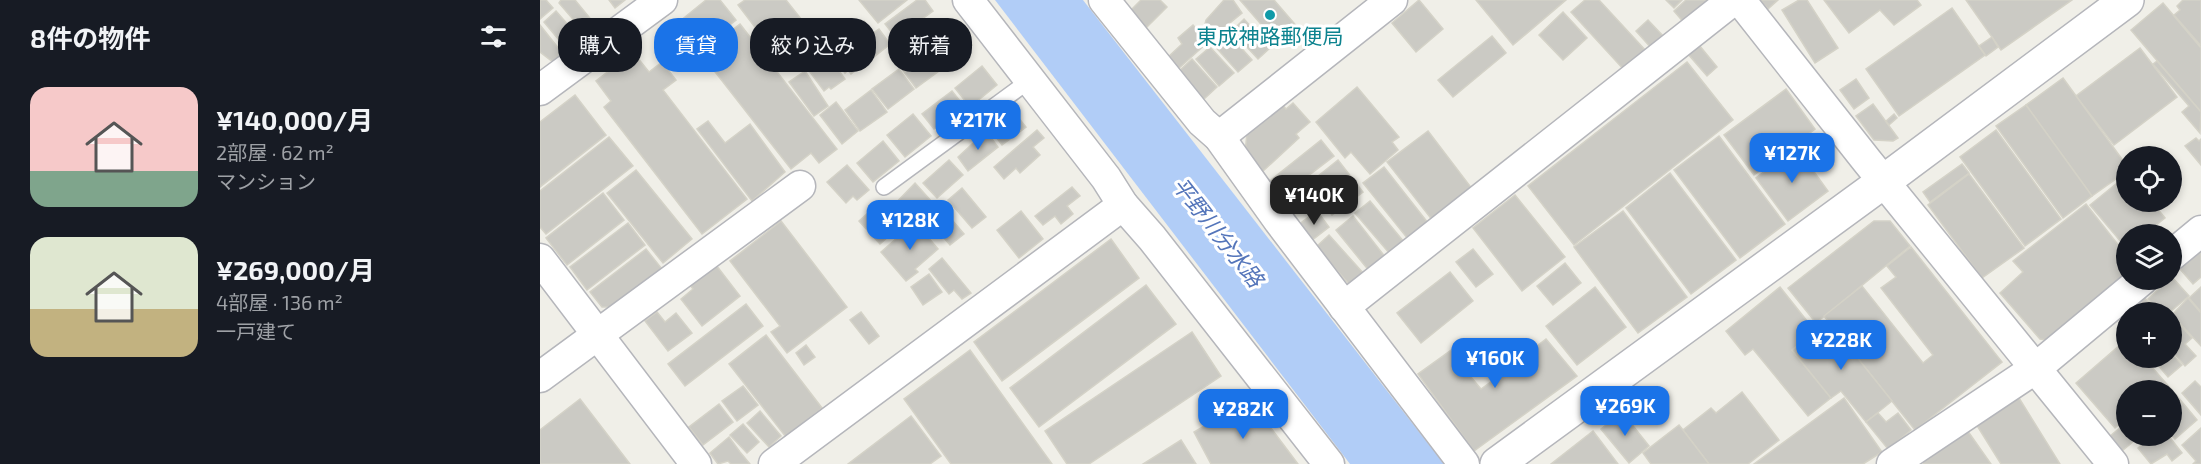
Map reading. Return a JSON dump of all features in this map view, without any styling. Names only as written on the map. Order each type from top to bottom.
[{"type":"street","points":[[540,90],[662,0]]},
{"type":"street","points":[[968,0],[1106,178],[1123,205],[1152,238],[1329,464]]},
{"type":"street","points":[[1104,0],[1202,122],[1219,136],[1344,307],[1464,464]]},
{"type":"street","points":[[1219,136],[1392,0]]},
{"type":"street","points":[[1344,307],[1733,0]]},
{"type":"street","points":[[1740,0],[1883,182],[2113,464]]},
{"type":"street","points":[[1497,464],[1883,182],[2127,0]]},
{"type":"street","points":[[540,377],[800,186]]},
{"type":"street","points":[[774,464],[1123,205]]},
{"type":"street","points":[[2182,247],[2201,231]]},
{"type":"street","points":[[540,259],[696,464]]},
{"type":"street","points":[[1892,464],[2036,368],[2131,290]]},
{"type":"lane","points":[[884,187],[1030,80]]},
{"type":"water","name":"平野川分水路","points":[[995,0],[1083,0],[1444,464],[1350,464]]},
{"type":"building","points":[[540,0],[546,0],[553,8],[540,19]]},
{"type":"building","points":[[561,0],[575,0],[590,18],[572,18],[559,3]]},
{"type":"building","points":[[609,0],[625,0],[615,8]]},
{"type":"building","points":[[706,0],[720,0],[734,18],[684,18]]},
{"type":"building","points":[[745,0],[786,0],[800,18],[750,18],[750,21],[738,5]]},
{"type":"building","points":[[859,0],[907,0],[878,23]]},
{"type":"building","points":[[917,0],[925,0],[933,11],[923,18],[893,18]]},
{"type":"building","points":[[1141,0],[1160,0],[1167,7],[1146,28],[1130,11]]},
{"type":"building","points":[[1224,0],[1233,0],[1242,13],[1215,35],[1205,24],[1206,20]]},
{"type":"building","name":"東成神路郵便局","points":[[1240,0],[1274,0],[1299,29],[1280,46]]},
{"type":"building","points":[[1419,0],[1443,29],[1416,52],[1392,23]]},
{"type":"building","points":[[1476,0],[1566,0],[1513,45]]},
{"type":"building","points":[[1585,0],[1599,0],[1647,52],[1626,72],[1571,12]]},
{"type":"building","points":[[1666,0],[1682,0],[1674,8]]},
{"type":"building","points":[[1686,0],[1711,0],[1685,24],[1674,11]]},
{"type":"building","points":[[1760,0],[1778,0],[1768,9]]},
{"type":"building","points":[[1799,0],[1807,0],[1838,48],[1815,63],[1782,10]]},
{"type":"building","points":[[1824,0],[1917,0],[1921,5],[1894,25],[1880,10],[1849,33]]},
{"type":"building","points":[[1966,0],[2072,0],[2001,50]]},
{"type":"building","points":[[2183,0],[2201,0],[2201,46],[2174,15],[2180,10],[2177,6]]},
{"type":"building","points":[[2163,3],[2201,48],[2201,112],[2131,30]]},
{"type":"building","points":[[1952,8],[1985,55],[1899,116],[1866,69]]},
{"type":"building","points":[[556,11],[562,18],[558,18],[558,39],[544,22]]},
{"type":"building","points":[[1563,12],[1587,38],[1563,60],[1539,35]]},
{"type":"building","points":[[1244,19],[1270,48],[1258,59],[1232,31]]},
{"type":"building","points":[[1648,20],[1665,38],[1653,50],[1636,31]]},
{"type":"building","points":[[740,24],[750,37],[750,72],[777,72],[837,149],[819,163],[811,153],[791,169],[715,72],[738,72],[738,26]]},
{"type":"building","points":[[540,25],[558,48],[558,58],[553,62],[540,52]]},
{"type":"building","points":[[1193,25],[1208,42],[1177,70],[1167,58],[1182,44],[1178,38]]},
{"type":"building","points":[[879,29],[888,41],[888,46],[876,55],[876,31]]},
{"type":"building","points":[[1227,32],[1252,60],[1238,72],[1213,44]]},
{"type":"building","points":[[1492,36],[1506,53],[1453,97],[1438,80]]},
{"type":"building","points":[[1992,37],[1998,47],[1986,56],[1979,46]]},
{"type":"building","points":[[1699,45],[1717,67],[1707,76],[1688,54]]},
{"type":"building","points":[[1210,47],[1234,73],[1219,86],[1196,59]]},
{"type":"building","points":[[2140,48],[2177,97],[2114,145],[2076,96]]},
{"type":"building","points":[[1192,59],[1217,87],[1203,100],[1178,72]]},
{"type":"building","points":[[2157,61],[2201,112],[2200,133],[2182,112],[2189,106],[2153,64]]},
{"type":"building","points":[[1687,62],[1733,120],[1574,245],[1528,186]]},
{"type":"building","points":[[642,63],[649,72],[654,68],[654,72],[670,72],[676,80],[663,90],[747,199],[702,234],[604,107],[611,101],[596,81],[607,72],[642,72]]},
{"type":"building","points":[[982,66],[997,85],[970,107],[955,88]]},
{"type":"building","points":[[806,72],[828,106],[814,116],[789,82]]},
{"type":"building","points":[[810,72],[840,72],[845,79],[824,91]]},
{"type":"building","points":[[895,72],[901,72],[914,89],[888,109],[872,89]]},
{"type":"building","points":[[904,72],[938,72],[916,88]]},
{"type":"building","points":[[2063,78],[2116,151],[2116,179],[2092,196],[2026,105]]},
{"type":"building","points":[[1856,79],[1869,98],[1854,109],[1840,90]]},
{"type":"building","points":[[1357,87],[1399,137],[1392,142],[1398,150],[1370,174],[1351,152],[1345,158],[1316,122]]},
{"type":"building","points":[[1786,89],[1815,129],[1754,175],[1724,135]]},
{"type":"building","points":[[871,90],[887,112],[860,131],[845,110]]},
{"type":"building","points":[[952,91],[964,106],[934,129],[922,114]]},
{"type":"building","points":[[575,95],[606,135],[540,187],[540,122]]},
{"type":"building","points":[[836,102],[858,131],[842,144],[820,115]]},
{"type":"building","points":[[1293,103],[1310,122],[1296,134],[1299,138],[1262,172],[1245,153],[1247,133],[1282,104],[1286,109]]},
{"type":"building","points":[[1873,104],[1898,138],[1893,141],[1874,140],[1856,116]]},
{"type":"building","points":[[2026,105],[2092,196],[2063,218],[1996,126]]},
{"type":"building","points":[[1013,111],[1026,127],[1002,145],[990,129]]},
{"type":"building","points":[[913,114],[931,136],[905,157],[887,135]]},
{"type":"building","points":[[1894,114],[1897,118],[1889,125],[1886,121]]},
{"type":"building","points":[[708,121],[725,143],[750,124],[785,172],[752,201],[697,129]]},
{"type":"building","points":[[1037,130],[1044,138],[1033,147],[1040,155],[1020,173],[1016,168],[1004,179],[994,167]]},
{"type":"building","points":[[1996,130],[2061,219],[2025,246],[1960,157]]},
{"type":"building","points":[[986,131],[998,147],[968,171],[958,157]]},
{"type":"building","points":[[1428,131],[1473,190],[1433,221],[1387,162]]},
{"type":"building","points":[[1719,136],[1785,224],[1740,258],[1674,170]]},
{"type":"building","points":[[609,137],[633,166],[546,234],[540,227],[540,191]]},
{"type":"building","points":[[2196,138],[2199,141],[2201,139],[2201,165],[2185,146]]},
{"type":"building","points":[[1321,140],[1334,156],[1278,199],[1266,184]]},
{"type":"building","points":[[883,141],[899,161],[873,182],[857,163]]},
{"type":"building","points":[[1796,147],[1828,191],[1788,221],[1756,178]]},
{"type":"building","points":[[949,160],[963,175],[937,198],[923,183]]},
{"type":"building","points":[[1338,160],[1363,192],[1332,215],[1308,184]]},
{"type":"building","points":[[1962,164],[1969,173],[1930,202],[1923,192]]},
{"type":"building","points":[[847,165],[869,190],[857,200],[853,196],[846,203],[827,182]]},
{"type":"building","points":[[1384,167],[1428,223],[1408,239],[1363,183]]},
{"type":"building","points":[[636,170],[692,239],[663,263],[607,193]]},
{"type":"building","points":[[1670,173],[1736,260],[1691,294],[1626,208]]},
{"type":"building","points":[[1969,174],[2024,248],[1982,278],[1928,205]]},
{"type":"building","points":[[915,183],[932,202],[905,225],[890,209]]},
{"type":"building","points":[[2116,184],[2116,212],[2160,212],[2165,218],[2158,224],[2116,224],[2116,236],[2090,205]]},
{"type":"building","points":[[1072,187],[1080,196],[1067,206],[1073,214],[1061,224],[1055,216],[1043,225],[1035,216]]},
{"type":"building","points":[[962,188],[986,217],[972,228],[948,200]]},
{"type":"building","points":[[603,193],[624,220],[567,265],[546,238]]},
{"type":"building","points":[[1515,195],[1565,257],[1522,291],[1473,228]]},
{"type":"building","points":[[1370,201],[1404,242],[1390,254],[1355,213]]},
{"type":"building","points":[[2086,204],[2116,242],[2116,285],[2046,340],[2040,339],[2000,293],[2023,272],[2013,261]]},
{"type":"building","points":[[877,205],[898,228],[880,244],[859,221]]},
{"type":"building","points":[[940,206],[964,234],[950,245],[927,218]]},
{"type":"building","points":[[1021,211],[1043,239],[1019,258],[997,230]]},
{"type":"building","points":[[1317,211],[1329,227],[1311,241],[1298,225]]},
{"type":"building","points":[[1623,211],[1687,297],[1638,333],[1574,247]]},
{"type":"building","points":[[1353,216],[1386,258],[1370,272],[1336,230]]},
{"type":"building","points":[[781,221],[847,307],[787,353],[771,332],[780,326],[730,261]]},
{"type":"building","points":[[1874,221],[1890,221],[1910,246],[1816,323],[1788,288]]},
{"type":"building","points":[[915,222],[938,249],[915,269],[918,272],[906,281],[881,252]]},
{"type":"building","points":[[628,223],[645,245],[587,290],[570,267]]},
{"type":"building","points":[[1329,235],[1364,274],[1350,285],[1316,247]]},
{"type":"building","points":[[1111,239],[1139,278],[1002,381],[974,342]]},
{"type":"building","points":[[1911,247],[2002,362],[1915,430],[1824,316],[1862,286],[1923,363],[1933,355],[1881,288],[1896,277],[1887,266]]},
{"type":"building","points":[[646,249],[662,269],[613,307],[602,307],[590,292]]},
{"type":"building","points":[[1473,249],[1493,274],[1476,287],[1456,262]]},
{"type":"building","points":[[2201,250],[2201,277],[2193,284],[2182,271],[2182,267]]},
{"type":"building","points":[[942,258],[971,293],[962,299],[954,290],[949,294],[929,269]]},
{"type":"building","points":[[1565,263],[1581,283],[1553,305],[1537,286]]},
{"type":"building","points":[[716,265],[740,296],[702,326],[681,299],[693,289],[690,285]]},
{"type":"building","points":[[1450,272],[1473,301],[1421,343],[1397,313]]},
{"type":"building","points":[[929,274],[942,292],[923,305],[911,287]]},
{"type":"building","points":[[1146,285],[1176,324],[1039,427],[1010,388]]},
{"type":"building","points":[[1595,287],[1626,327],[1577,365],[1546,326]]},
{"type":"building","points":[[1780,287],[1815,331],[1792,350],[1831,398],[1808,416],[1753,349],[1745,355],[1726,331]]},
{"type":"building","points":[[2201,287],[2201,312],[2189,298]]},
{"type":"building","points":[[2182,288],[2189,296],[2182,302],[2151,302],[2148,299],[2158,290],[2182,290]]},
{"type":"building","points":[[2144,297],[2148,302],[2138,302]]},
{"type":"building","points":[[2188,298],[2201,313],[2201,346],[2182,326],[2182,304]]},
{"type":"building","points":[[746,304],[763,326],[685,386],[668,364]]},
{"type":"building","points":[[657,312],[665,322],[676,313],[692,333],[668,351],[645,321]]},
{"type":"building","points":[[861,312],[879,336],[869,344],[850,320]]},
{"type":"building","points":[[1828,321],[1892,401],[1866,422],[1841,391],[1831,398],[1792,350]]},
{"type":"building","points":[[2182,327],[2192,338],[2185,344],[2196,356],[2185,366],[2182,363]]},
{"type":"building","points":[[1192,332],[1221,376],[1089,464],[1067,464],[1045,431]]},
{"type":"building","points":[[766,335],[822,408],[786,437],[729,364]]},
{"type":"building","points":[[1546,339],[1577,376],[1474,451],[1418,374],[1461,343],[1469,355],[1465,370],[1481,389],[1503,373],[1496,362],[1521,343],[1529,352]]},
{"type":"building","points":[[806,345],[815,357],[804,365],[796,353]]},
{"type":"building","points":[[2116,348],[2116,368],[2153,368],[2163,380],[2116,380],[2115,428],[2076,383]]},
{"type":"building","points":[[970,350],[1052,464],[951,464],[904,399]]},
{"type":"building","points":[[2160,368],[2178,368],[2168,377]]},
{"type":"building","points":[[2195,381],[2201,387],[2201,415],[2182,393]]},
{"type":"building","points":[[743,386],[758,405],[737,421],[722,401]]},
{"type":"building","points":[[1742,392],[1779,440],[1748,464],[1709,464],[1683,430],[1711,408],[1716,413]]},
{"type":"building","points":[[1844,398],[1882,452],[1863,464],[1754,464]]},
{"type":"building","points":[[2019,398],[2060,464],[2001,464],[1976,424]]},
{"type":"building","points":[[580,399],[630,464],[540,464],[540,430]]},
{"type":"building","points":[[1245,402],[1256,408],[1298,464],[1211,464],[1194,432]]},
{"type":"building","points":[[2182,402],[2197,420],[2182,433]]},
{"type":"building","points":[[719,404],[733,422],[703,445],[689,427]]},
{"type":"building","points":[[760,411],[781,436],[769,447],[747,423]]},
{"type":"building","points":[[1622,412],[1649,446],[1629,463],[1601,429]]},
{"type":"building","points":[[1878,413],[1886,422],[1898,413],[1911,430],[1888,449],[1866,422]]},
{"type":"building","points":[[911,416],[941,456],[930,464],[848,464]]},
{"type":"building","points":[[743,424],[759,442],[747,453],[730,435]]},
{"type":"building","points":[[1679,425],[1709,464],[1651,464],[1643,453]]},
{"type":"building","points":[[2201,428],[2201,464],[2193,464],[2196,461],[2182,445]]},
{"type":"building","points":[[1967,430],[1991,464],[1924,464],[1922,461]]},
{"type":"building","points":[[1593,431],[1618,464],[1551,464]]},
{"type":"building","points":[[2116,431],[2116,444],[2110,436]]},
{"type":"building","points":[[729,437],[750,464],[731,464],[728,461],[718,464],[710,453]]},
{"type":"building","points":[[1181,440],[1196,464],[1143,464]]},
{"type":"building","points":[[2118,446],[2128,446],[2122,451]]},
{"type":"building","points":[[2140,446],[2177,446],[2182,453],[2172,461],[2167,454],[2151,464],[2138,448]]},
{"type":"place","name":"東成神路郵便局","points":[[1270,15]]}]
